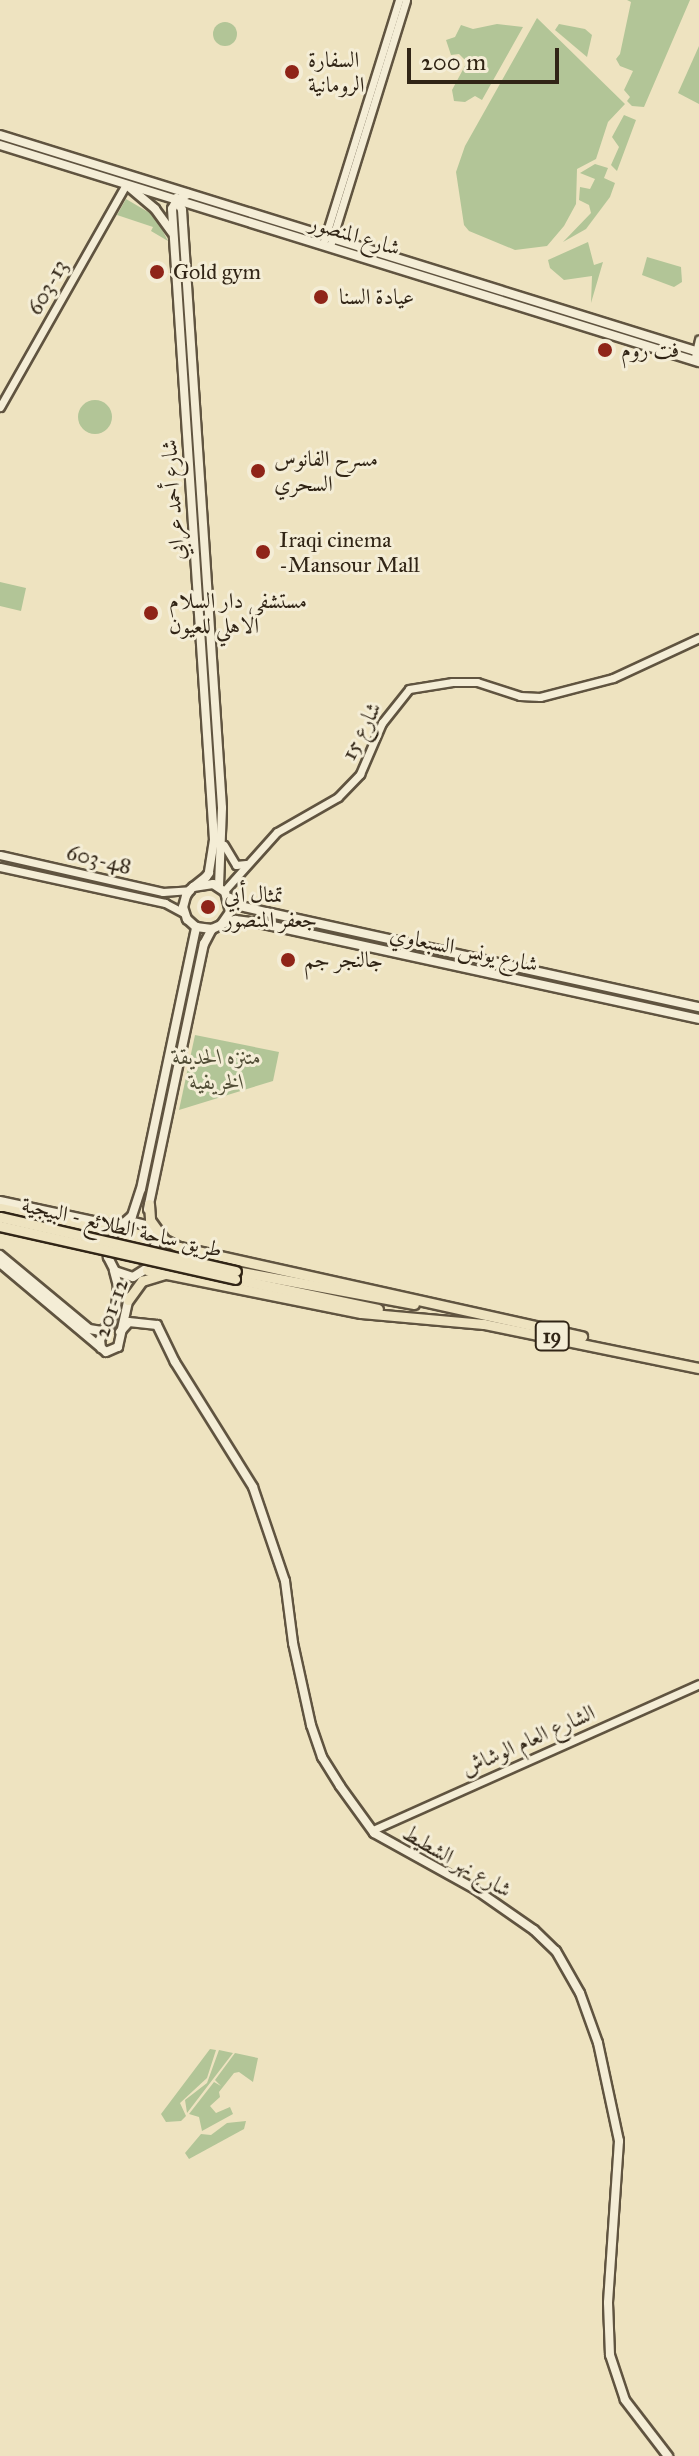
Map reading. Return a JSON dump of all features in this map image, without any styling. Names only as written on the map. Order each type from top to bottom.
[{"type":"main road","name":"شارع المنصور","points":[[0,135],[697,357]]},
{"type":"main road","name":"شارع المنصور","points":[[0,145],[208,210],[328,240]]},
{"type":"main road","points":[[126,184],[179,234],[188,217],[208,210]]},
{"type":"main road","points":[[168,188],[177,200],[188,194]]},
{"type":"main road","name":"شارع أحمد عرابي","points":[[177,200],[172,209],[179,234],[224,845],[224,892]]},
{"type":"main road","name":"شارع أحمد عرابي","points":[[179,234],[214,840],[209,873],[192,889]]},
{"type":"main road","points":[[147,1270],[154,1254],[153,1232],[147,1220],[149,1204],[204,944],[230,912],[224,892],[206,883],[192,889],[184,901],[184,913],[196,927],[217,927]]},
{"type":"main road","name":"شارع يونس السبعاوي","points":[[224,892],[240,906],[699,1007]]},
{"type":"main road","name":"شارع يونس السبعاوي","points":[[217,927],[235,920],[259,923],[699,1019]]},
{"type":"main road","points":[[0,1208],[107,1231],[132,1216],[196,927]]},
{"type":"main road","points":[[0,1201],[102,1224],[141,1222],[179,1247],[477,1312]]},
{"type":"main road","points":[[102,1224],[126,1217],[137,1201]]},
{"type":"main road","points":[[149,1204],[148,1214],[157,1231],[179,1247]]},
{"type":"main road","name":"طريق ساحة الطلائع - البيجية","points":[[0,1217],[236,1275]]},
{"type":"main road","points":[[121,1225],[109,1250],[111,1265],[129,1277],[147,1270],[345,1310],[404,1314]]},
{"type":"main road","name":"طريق ساحة الطلائع - البيجية","points":[[0,1226],[236,1275]]},
{"type":"main road","points":[[0,1255],[85,1327],[102,1331],[111,1323]]},
{"type":"main road","points":[[0,1263],[101,1349]]},
{"type":"main road","name":"201-12","points":[[111,1265],[118,1286],[111,1323],[100,1340],[101,1349],[110,1353],[116,1350],[127,1303],[147,1270]]},
{"type":"main road","points":[[136,1322],[127,1317],[127,1303],[135,1287],[150,1276],[181,1275]]},
{"type":"main road","points":[[236,1275],[477,1312]]},
{"type":"main road","points":[[236,1275],[404,1314]]},
{"type":"main road","name":"19","points":[[477,1312],[699,1362]]},
{"type":"main road","name":"19","points":[[404,1314],[499,1326],[699,1368]]},
{"type":"main road","points":[[120,1332],[125,1324],[136,1322]]},
{"type":"main road","name":"شارع نهر الشطيط","points":[[136,1322],[157,1325],[175,1362],[253,1487],[285,1581],[293,1643],[314,1736],[334,1777],[373,1830],[475,1889],[534,1930],[556,1951],[580,1993],[601,2054],[619,2141],[608,2303],[610,2355],[625,2400],[668,2456]]},
{"type":"street","points":[[328,240],[399,0]]},
{"type":"street","points":[[328,240],[406,0]]},
{"type":"street","name":"603-13","points":[[0,407],[126,184]]},
{"type":"street","points":[[697,357],[699,339]]},
{"type":"street","name":"شارع 15","points":[[224,892],[277,832],[338,797],[360,774],[388,712],[409,689],[440,683],[477,682],[520,696],[540,697],[613,678],[699,638]]},
{"type":"street","points":[[224,845],[236,865],[248,863]]},
{"type":"street","name":"603-48","points":[[0,855],[163,892],[192,889]]},
{"type":"street","points":[[18,871],[20,860]]},
{"type":"street","name":"603-48","points":[[0,867],[165,903],[184,913]]},
{"type":"street","name":"الشارع العام الوشاش","points":[[373,1830],[699,1684]]},
{"type":"green space","points":[[627,0],[690,0],[644,107],[632,106],[627,101],[630,97],[624,90],[633,71],[620,66],[616,59],[620,54],[631,2]]},
{"type":"green space","points":[[537,18],[625,104],[608,122],[596,159],[577,169],[576,204],[564,226],[547,246],[515,250],[469,231],[464,225],[456,172],[465,146]]},
{"type":"green space","points":[[220,22],[230,22],[237,29],[237,39],[230,46],[220,46],[213,39],[213,29]]},
{"type":"green space","points":[[497,24],[523,27],[482,100],[475,96],[465,102],[454,101],[452,90],[467,62],[459,54],[451,55],[446,40],[455,37],[461,25],[473,29]]},
{"type":"green space","points":[[559,24],[585,29],[592,35],[587,57],[555,30]]},
{"type":"green space","points":[[699,46],[699,104],[678,93]]},
{"type":"green space","points":[[624,115],[636,120],[617,171],[611,165],[619,147],[612,137]]},
{"type":"green space","points":[[595,164],[608,168],[604,178],[615,183],[610,197],[586,229],[563,242],[591,213],[589,205],[579,200],[580,187],[590,189],[595,179],[580,173]]},
{"type":"green space","points":[[126,199],[155,216],[168,241],[151,231],[153,227],[117,215]]},
{"type":"green space","points":[[588,242],[594,265],[603,262],[591,303],[592,276],[564,280],[550,268],[548,260]]},
{"type":"green space","points":[[647,257],[681,267],[682,282],[674,287],[642,275]]},
{"type":"green space","points":[[95,400],[107,405],[112,417],[107,429],[95,434],[83,429],[78,417],[83,405]]},
{"type":"green space","points":[[0,582],[26,588],[21,611],[0,606]]},
{"type":"green space","name":"متنزه الحديقة الخريفية","points":[[195,1035],[279,1052],[273,1081],[179,1110]]},
{"type":"green space","points":[[210,2049],[216,2050],[207,2078],[180,2103],[186,2116],[181,2121],[166,2122],[161,2114]]},
{"type":"green space","points":[[219,2050],[233,2053],[187,2113],[185,2100],[207,2083]]},
{"type":"green space","points":[[235,2053],[258,2058],[253,2082],[239,2072],[234,2073],[219,2092],[220,2097],[210,2106],[216,2113],[230,2107],[233,2114],[202,2131],[199,2117],[189,2114],[214,2082],[221,2086],[215,2080]]},
{"type":"green space","points":[[246,2121],[244,2129],[189,2159],[185,2153],[201,2134],[211,2135],[227,2123]]},
{"type":"place","name":"السفارة الرومانية","points":[[292,72]]},
{"type":"place","name":"Gold gym","points":[[157,272]]},
{"type":"place","name":"عيادة السنا","points":[[321,297]]},
{"type":"place","name":"فت روم","points":[[605,350]]},
{"type":"place","name":"مسرح الفانوس السحري","points":[[258,471]]},
{"type":"place","name":"Iraqi cinema -Mansour Mall","points":[[263,552]]},
{"type":"place","name":"مستشفى دار السلام الاهلي للعيون","points":[[151,613]]},
{"type":"place","name":"تمثال أبي جعفر المنصور","points":[[208,907]]},
{"type":"place","name":"جالنجر جم","points":[[288,960]]}]
